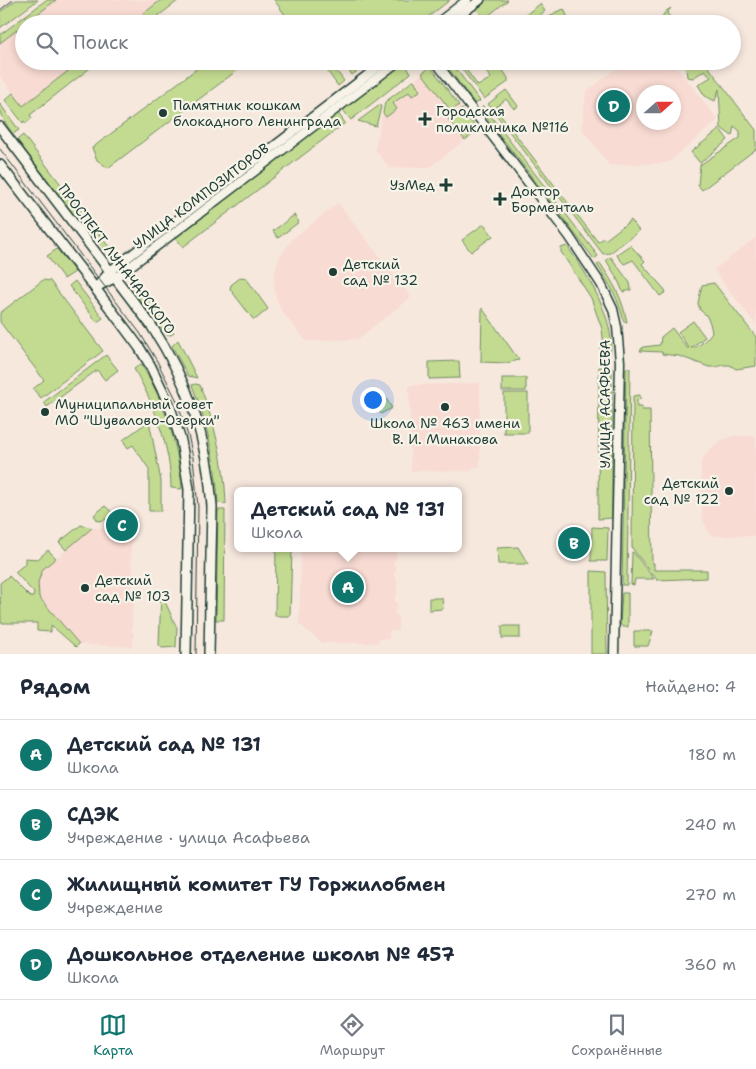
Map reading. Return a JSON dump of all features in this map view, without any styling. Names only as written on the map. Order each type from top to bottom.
[{"type":"main road","name":"ПРОСПЕКТ ЛУНАЧАРСКОГО","points":[[0,127],[151,325],[171,357],[191,400],[201,429],[208,466],[212,506],[209,654]]},
{"type":"main road","points":[[0,165],[95,288],[150,365],[169,404],[181,441],[190,508],[186,654]]},
{"type":"street","points":[[448,15],[467,0]]},
{"type":"street","points":[[460,15],[480,0]]},
{"type":"street","name":"УЛИЦА КОМПОЗИТОРОВ","points":[[95,288],[374,70]]},
{"type":"street","name":"УЛИЦА КОМПОЗИТОРОВ","points":[[113,274],[387,70]]},
{"type":"street","name":"УЛИЦА АСАФЬЕВА","points":[[442,70],[568,236],[601,284],[613,309],[620,362],[614,654]]},
{"type":"shaded area","points":[[46,0],[160,0],[141,15],[26,15]]},
{"type":"shaded area","points":[[15,24],[15,70],[69,70],[23,106],[0,76],[0,35]]},
{"type":"shaded area","name":"Городская поликлиника №116","points":[[427,70],[433,70],[478,130],[430,167],[389,168],[375,149],[385,102]]},
{"type":"shaded area","points":[[614,70],[679,70],[718,120],[668,163],[609,165],[582,129],[586,92]]},
{"type":"shaded area","name":"Детский сад № 132","points":[[338,203],[411,297],[358,339],[306,341],[282,312],[275,295],[274,277],[276,267],[279,258],[292,239]]},
{"type":"shaded area","points":[[756,237],[756,325],[714,270]]},
{"type":"shaded area","name":"Школа № 463 имени В. И. Минакова","points":[[480,383],[480,466],[472,468],[472,471],[411,471],[409,385]]},
{"type":"shaded area","name":"Детский сад № 122","points":[[733,436],[756,436],[756,536],[711,536],[702,519],[701,462],[709,450],[722,440]]},
{"type":"shaded area","name":"Детский сад № 103","points":[[133,522],[133,529],[131,529],[131,534],[133,534],[131,566],[133,567],[133,575],[131,576],[132,599],[134,600],[134,608],[132,608],[132,632],[134,633],[132,647],[79,644],[39,598],[37,582],[43,569],[92,528],[121,529],[121,523]]},
{"type":"shaded area","points":[[301,552],[396,552],[396,560],[393,560],[394,566],[396,566],[394,577],[397,578],[395,603],[397,603],[397,608],[395,608],[395,615],[398,615],[398,631],[389,631],[389,639],[379,639],[379,643],[322,643],[299,624]]},
{"type":"green space","points":[[16,0],[38,0],[15,15],[0,28],[0,12]]},
{"type":"green space","points":[[46,0],[56,0],[36,15],[26,15]]},
{"type":"green space","points":[[161,0],[179,0],[160,15],[142,15]]},
{"type":"green space","points":[[274,0],[450,0],[431,15],[285,15]]},
{"type":"green space","points":[[487,0],[508,0],[489,15],[481,15],[476,8]]},
{"type":"green space","points":[[540,4],[545,11],[540,15],[525,15]]},
{"type":"green space","points":[[671,8],[667,13],[668,15],[663,15]]},
{"type":"green space","points":[[564,9],[567,15],[552,15]]},
{"type":"green space","points":[[15,24],[15,31],[0,43],[0,35]]},
{"type":"green space","points":[[69,70],[88,70],[30,115],[32,118],[26,123],[24,121],[23,123],[5,100],[13,93],[23,106]]},
{"type":"green space","points":[[195,70],[238,70],[108,168],[97,160],[92,148]]},
{"type":"green space","points":[[326,70],[336,70],[344,81],[338,86]]},
{"type":"green space","points":[[348,70],[359,70],[352,75]]},
{"type":"green space","points":[[395,70],[409,70],[411,73],[351,120],[343,110]]},
{"type":"green space","points":[[426,70],[433,70],[459,105],[451,111],[422,73]]},
{"type":"green space","points":[[450,70],[457,70],[480,101],[475,104]]},
{"type":"green space","points":[[463,70],[466,70],[478,86],[491,78],[486,72],[489,70],[503,70],[508,78],[508,82],[484,99]]},
{"type":"green space","points":[[686,70],[705,70],[693,78],[687,77]]},
{"type":"green space","points":[[705,70],[711,70],[756,130],[756,149],[702,190],[698,185],[700,165],[740,138],[740,131],[734,126],[732,136],[721,128],[719,89],[715,101],[705,96],[698,85],[711,77]]},
{"type":"green space","points":[[414,80],[420,91],[412,96],[409,92],[393,103],[397,109],[386,117],[383,113],[385,102]]},
{"type":"green space","points":[[506,90],[518,106],[514,109],[506,99],[495,108],[598,242],[604,238],[605,240],[631,220],[639,231],[610,253],[603,254],[488,104]]},
{"type":"green space","points":[[0,104],[19,130],[13,134],[6,124]]},
{"type":"green space","points":[[380,105],[376,126],[358,121]]},
{"type":"green space","points":[[483,106],[598,256],[594,259],[481,110]]},
{"type":"green space","points":[[462,109],[478,130],[465,140],[448,119]]},
{"type":"green space","points":[[338,113],[345,123],[183,247],[175,237]]},
{"type":"green space","points":[[720,129],[728,140],[700,163],[691,152]]},
{"type":"green space","points":[[23,135],[109,247],[105,250],[78,214],[75,216],[17,140]]},
{"type":"green space","points":[[294,215],[299,222],[278,238],[273,231]]},
{"type":"green space","points":[[484,224],[493,236],[471,252],[462,240]]},
{"type":"green space","points":[[630,245],[645,261],[642,264],[666,292],[660,296],[633,260],[624,264],[618,257],[617,254]]},
{"type":"green space","points":[[567,246],[591,283],[604,312],[611,341],[610,354],[601,352],[600,347],[604,346],[602,329],[591,298],[561,252],[561,248]]},
{"type":"green space","points":[[57,249],[75,272],[64,279],[47,256]]},
{"type":"green space","points":[[611,257],[630,283],[631,290],[623,292],[606,260]]},
{"type":"green space","points":[[600,263],[617,291],[627,322],[624,322],[614,292],[597,265]]},
{"type":"green space","points":[[241,277],[246,278],[268,309],[256,319],[253,319],[230,289],[231,285]]},
{"type":"green space","points":[[43,280],[50,281],[103,351],[41,398],[33,389],[44,380],[0,322],[0,313]]},
{"type":"green space","points":[[75,281],[103,318],[97,322],[69,286]]},
{"type":"green space","points":[[714,283],[756,337],[756,366],[736,369],[730,365],[709,367],[679,356],[662,354],[662,352],[640,351],[643,347],[660,345],[661,337],[672,328],[687,348],[689,348],[678,332],[693,321],[705,337],[691,348],[703,342],[712,332],[710,323],[706,315],[700,310],[698,303],[702,285]]},
{"type":"green space","points":[[142,291],[174,333],[171,335],[165,334],[136,296]]},
{"type":"green space","points":[[482,308],[519,360],[507,363],[481,362]]},
{"type":"green space","points":[[178,340],[197,378],[188,376],[172,346]]},
{"type":"green space","points":[[106,355],[118,370],[105,380],[97,370],[47,407],[44,402]]},
{"type":"green space","points":[[459,361],[460,378],[429,379],[429,362]]},
{"type":"green space","points":[[141,364],[157,393],[169,424],[174,440],[182,489],[171,488],[165,442],[148,396],[134,369]]},
{"type":"green space","points":[[599,367],[612,368],[612,518],[598,519]]},
{"type":"green space","points":[[626,368],[630,368],[627,585],[622,585]]},
{"type":"green space","points":[[502,378],[526,378],[526,391],[502,391]]},
{"type":"green space","points":[[192,385],[200,385],[214,429],[221,458],[226,504],[218,503],[213,458],[202,414]]},
{"type":"green space","points":[[504,393],[528,393],[528,433],[504,433]]},
{"type":"green space","points":[[384,395],[392,408],[381,414],[373,401]]},
{"type":"green space","points":[[640,395],[640,399],[637,400],[637,407],[642,407],[642,410],[650,410],[652,563],[654,563],[654,570],[707,570],[707,578],[657,580],[632,548],[633,396]]},
{"type":"green space","points":[[149,421],[161,481],[161,511],[149,511],[149,469],[133,445],[128,448],[123,440]]},
{"type":"green space","points":[[105,506],[115,515],[111,519],[98,521],[94,515]]},
{"type":"green space","points":[[218,510],[225,510],[224,620],[216,620]]},
{"type":"green space","points":[[81,525],[92,528],[66,550],[59,542]]},
{"type":"green space","points":[[592,527],[608,528],[607,561],[591,561]]},
{"type":"green space","points":[[518,547],[528,564],[498,564],[497,548]]},
{"type":"green space","points":[[48,550],[56,558],[43,569],[38,582],[39,597],[79,644],[76,647],[51,625],[51,632],[37,631],[37,623],[1,623],[0,583],[9,576],[30,597],[33,597],[34,593],[15,572],[25,564],[25,558],[38,559]]},
{"type":"green space","points":[[276,552],[292,552],[290,616],[275,616]]},
{"type":"green space","points":[[632,552],[654,579],[635,579],[634,585],[631,584]]},
{"type":"green space","points":[[591,571],[606,572],[607,654],[591,654]]},
{"type":"green space","points":[[161,593],[177,628],[176,647],[162,648],[159,645]]},
{"type":"green space","points":[[622,593],[628,593],[628,627],[623,627],[620,624]]},
{"type":"green space","points":[[429,598],[442,598],[443,609],[429,610]]},
{"type":"green space","points":[[502,626],[520,626],[520,638],[502,638]]},
{"type":"green space","points":[[634,631],[653,631],[648,646],[634,646]]},
{"type":"tram line","points":[[0,10],[13,0]]},
{"type":"tram line","points":[[0,149],[140,333],[157,361],[177,401],[193,458],[198,507],[196,654]]},
{"type":"place","name":"Дошкольное отделение школы № 457","points":[[614,106]]},
{"type":"place","name":"Памятник кошкам блокадного Ленинграда","points":[[163,113]]},
{"type":"place","name":"Городская поликлиника №116","points":[[425,119]]},
{"type":"place","name":"УзМед","points":[[446,185]]},
{"type":"place","name":"Доктор Борменталь","points":[[500,199]]},
{"type":"place","name":"Детский сад № 132","points":[[333,272]]},
{"type":"place","name":"Школа № 463 имени В. И. Минакова","points":[[445,407]]},
{"type":"place","name":"Муниципальный совет МО \"Шувалово-Озерки\"","points":[[45,412]]},
{"type":"place","name":"Детский сад № 122","points":[[729,491]]},
{"type":"place","name":"Жилищный комитет ГУ Горжилобмен","points":[[122,525]]},
{"type":"place","name":"СДЭК","points":[[574,543]]},
{"type":"place","name":"Детский сад № 131","points":[[348,587]]},
{"type":"place","name":"Детский сад № 103","points":[[85,588]]}]
